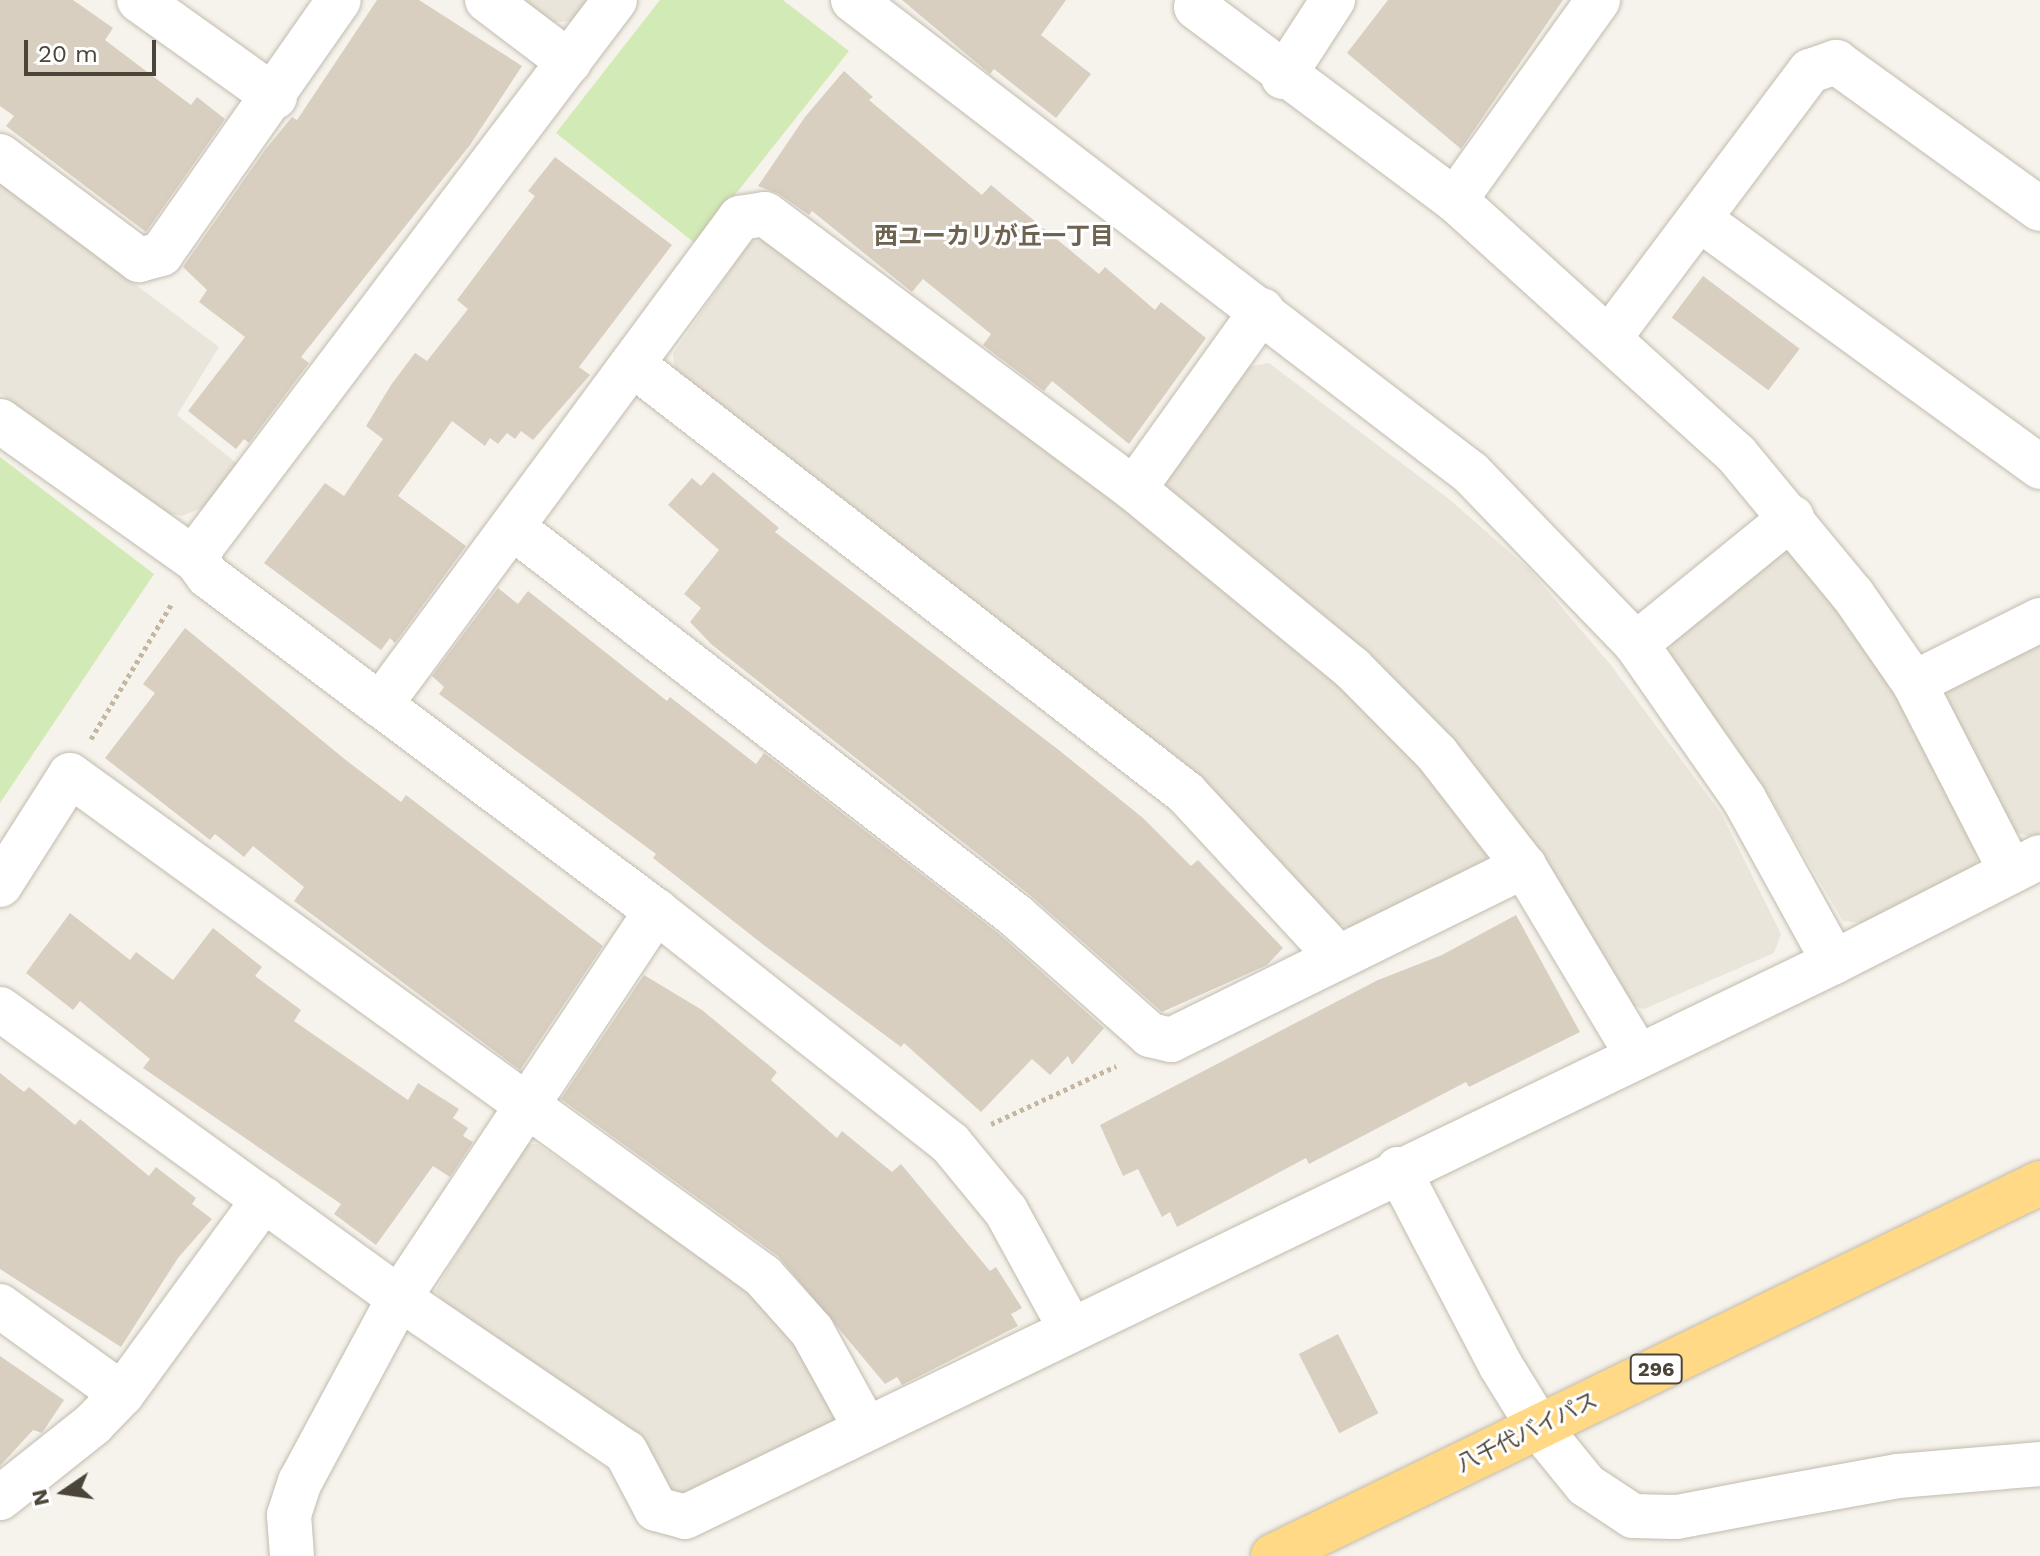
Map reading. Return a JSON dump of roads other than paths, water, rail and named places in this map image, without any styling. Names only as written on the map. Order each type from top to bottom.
[{"type":"highway","name":"八千代バイパス","points":[[1273,1556],[2040,1183]]},
{"type":"street","points":[[139,0],[275,97]]},
{"type":"street","points":[[0,156],[139,260],[161,254],[275,97],[339,0]]},
{"type":"street","points":[[487,0],[569,62]]},
{"type":"street","points":[[197,561],[203,545],[615,0]]},
{"type":"street","points":[[853,0],[1262,310],[1471,473],[1636,644],[1744,799],[1834,962]]},
{"type":"street","points":[[1283,77],[1333,0]]},
{"type":"street","points":[[1455,200],[1598,0]]},
{"type":"street","points":[[0,1009],[399,1298],[626,1452],[656,1509],[685,1517],[1398,1169],[1834,962],[2025,864],[1914,683],[1792,517],[1737,455],[1455,200],[1283,77],[1196,7]]},
{"type":"street","points":[[1610,337],[1810,71],[1836,62],[2040,209]]},
{"type":"street","points":[[380,705],[740,218],[765,214],[1134,489],[1352,668],[1437,754],[1524,866],[1637,1055]]},
{"type":"street","points":[[1699,219],[2040,467]]},
{"type":"street","points":[[1134,489],[1262,310]]},
{"type":"street","points":[[632,364],[1186,793],[1337,956]]},
{"type":"street","points":[[0,421],[197,561],[208,576],[656,911],[950,1143],[1006,1211],[1070,1328]]},
{"type":"street","points":[[1636,644],[1792,517]]},
{"type":"street","points":[[512,527],[1015,915],[1150,1035],[1171,1040],[1524,866]]},
{"type":"street","points":[[1914,683],[2040,620]]},
{"type":"street","points":[[0,885],[70,775],[525,1108],[763,1276],[812,1331],[866,1429]]},
{"type":"street","points":[[292,1556],[289,1515],[300,1482],[399,1298],[656,911]]},
{"type":"street","points":[[1398,1169],[1501,1366],[1538,1426],[1586,1485],[1633,1516],[1677,1517],[1898,1476],[2040,1464]]},
{"type":"street","points":[[0,1498],[93,1424],[122,1394],[264,1199]]},
{"type":"street","points":[[0,1306],[122,1394]]},
{"type":"district","name":"西ユーカリが丘一丁目","points":[[994,237]]}]
